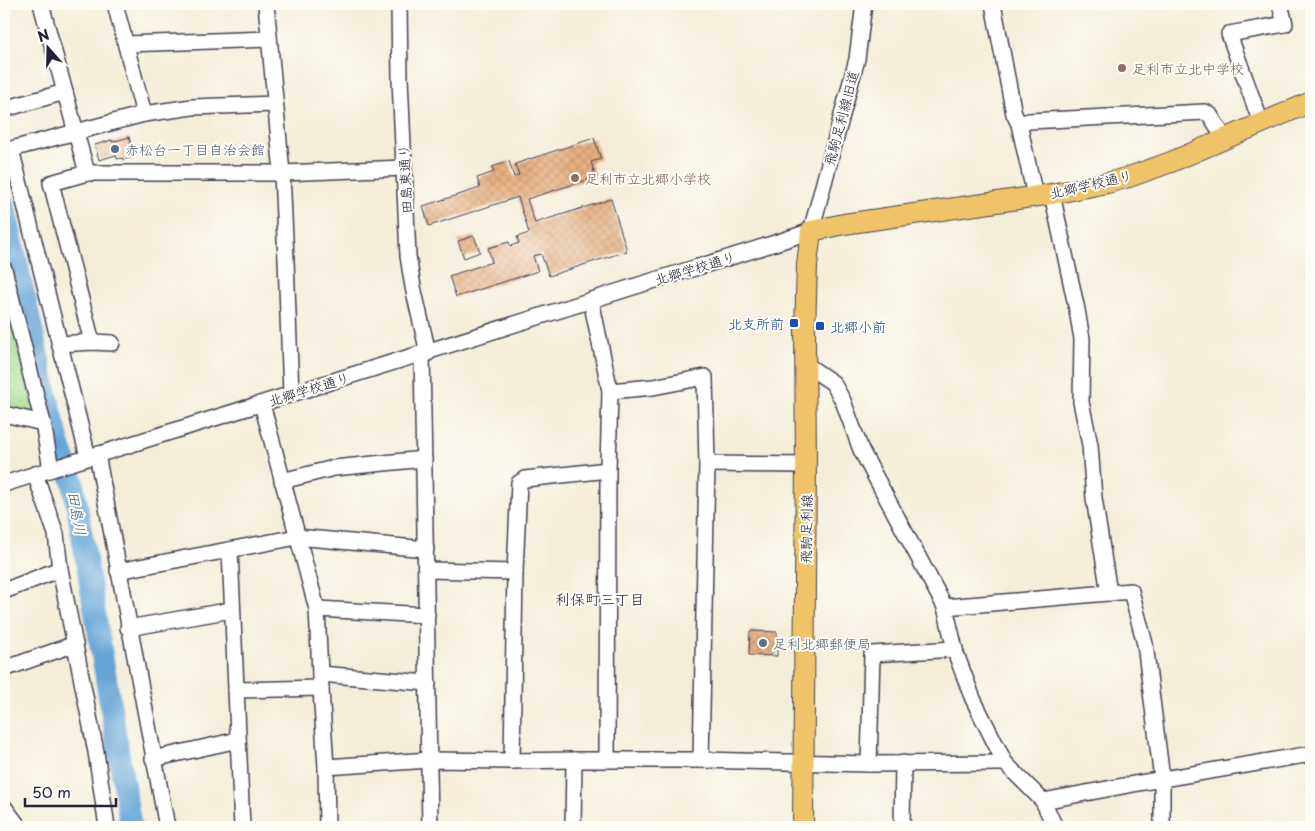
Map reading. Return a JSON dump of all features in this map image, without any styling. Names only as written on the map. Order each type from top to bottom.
[{"type":"main road","name":"北郷学校通り","points":[[811,231],[844,224],[1087,188],[1129,177],[1171,162],[1311,102]]},
{"type":"main road","name":"飛駒足利線","points":[[803,827],[806,465],[804,331],[807,265],[811,231]]},
{"type":"street","points":[[41,4],[87,173]]},
{"type":"street","points":[[115,4],[144,114]]},
{"type":"street","points":[[266,4],[282,173],[291,395]]},
{"type":"street","name":"田島東通り","points":[[399,4],[408,256],[425,353],[424,458],[430,827]]},
{"type":"street","name":"飛駒足利線旧道","points":[[811,231],[857,59],[864,4]]},
{"type":"street","points":[[993,4],[1014,114],[1044,195],[1079,320],[1082,339],[1081,402],[1090,445],[1094,498],[1109,593]]},
{"type":"street","points":[[1261,123],[1229,34],[1286,24],[1280,4]]},
{"type":"street","points":[[126,44],[269,38]]},
{"type":"street","points":[[4,109],[65,92]]},
{"type":"street","points":[[167,827],[118,571],[60,344],[6,151],[144,114],[192,107],[275,104]]},
{"type":"street","points":[[1019,124],[1205,112],[1210,114],[1225,139]]},
{"type":"street","points":[[92,342],[51,183],[87,173],[282,173],[404,168]]},
{"type":"street","name":"北郷学校通り","points":[[53,468],[811,231]]},
{"type":"street","points":[[4,269],[53,468],[4,484]]},
{"type":"street","points":[[590,300],[610,391],[606,760]]},
{"type":"street","points":[[60,344],[112,343]]},
{"type":"street","points":[[805,364],[833,383],[843,401],[862,450],[945,608],[955,650],[973,699],[1006,763],[1043,801],[1055,827]]},
{"type":"street","points":[[610,391],[653,387],[705,377],[707,464],[701,760]]},
{"type":"street","points":[[262,404],[317,609],[326,767],[327,827]]},
{"type":"street","points":[[4,414],[43,423]]},
{"type":"street","points":[[282,481],[334,468],[424,458]]},
{"type":"street","points":[[707,464],[806,465]]},
{"type":"street","points":[[512,761],[515,572],[519,483],[525,479],[608,470]]},
{"type":"street","points":[[34,474],[56,534],[60,569],[96,752],[107,827]]},
{"type":"street","points":[[118,571],[297,537],[426,549]]},
{"type":"street","points":[[230,550],[242,827]]},
{"type":"street","points":[[4,591],[60,569]]},
{"type":"street","points":[[426,570],[515,572]]},
{"type":"street","points":[[945,608],[1132,591],[1145,644],[1162,779],[1162,827]]},
{"type":"street","points":[[317,609],[427,615]]},
{"type":"street","points":[[128,628],[232,610]]},
{"type":"street","points":[[4,669],[76,644]]},
{"type":"street","points":[[869,764],[872,654],[955,650]]},
{"type":"street","points":[[236,690],[320,681],[428,683]]},
{"type":"street","points":[[153,759],[238,740]]},
{"type":"street","points":[[1043,801],[1311,754]]},
{"type":"street","points":[[326,767],[429,760],[701,760],[869,764],[1006,763]]},
{"type":"street","points":[[573,827],[574,760]]},
{"type":"street","points":[[902,827],[904,763]]},
{"type":"street","points":[[4,807],[20,827]]},
{"type":"street","points":[[4,812],[10,827]]},
{"type":"green space","points":[[4,290],[36,416],[4,409]]},
{"type":"building","name":"赤松台一丁目自治会館","points":[[129,137],[134,154],[131,155],[132,157],[123,160],[123,158],[117,159],[116,155],[99,160],[95,145]]},
{"type":"building","points":[[594,138],[601,159],[591,162],[596,177],[527,199],[535,223],[611,199],[627,251],[549,276],[541,254],[533,256],[538,271],[456,297],[449,276],[492,262],[488,248],[509,242],[510,246],[519,243],[517,237],[529,233],[518,197],[429,226],[423,206],[480,188],[477,178],[494,172],[492,167],[509,161],[514,177],[519,175],[515,164]]},
{"type":"building","points":[[474,236],[480,252],[464,258],[458,241]]},
{"type":"building","name":"足利北郷郵便局","points":[[750,631],[777,632],[777,656],[749,655]]},
{"type":"waterway","name":"田島川","points":[[4,204],[43,379],[60,446],[73,482],[131,827]]},
{"type":"place","name":"足利市立北中学校","points":[[1122,68]]},
{"type":"place","name":"赤松台一丁目自治会館","points":[[115,149]]},
{"type":"place","name":"足利市立北郷小学校","points":[[575,178]]},
{"type":"place","name":"北支所前","points":[[794,323]]},
{"type":"place","name":"北郷小前","points":[[820,326]]},
{"type":"place","name":"足利北郷郵便局","points":[[763,643]]},
{"type":"district","name":"利保町三丁目","points":[[600,598]]}]
